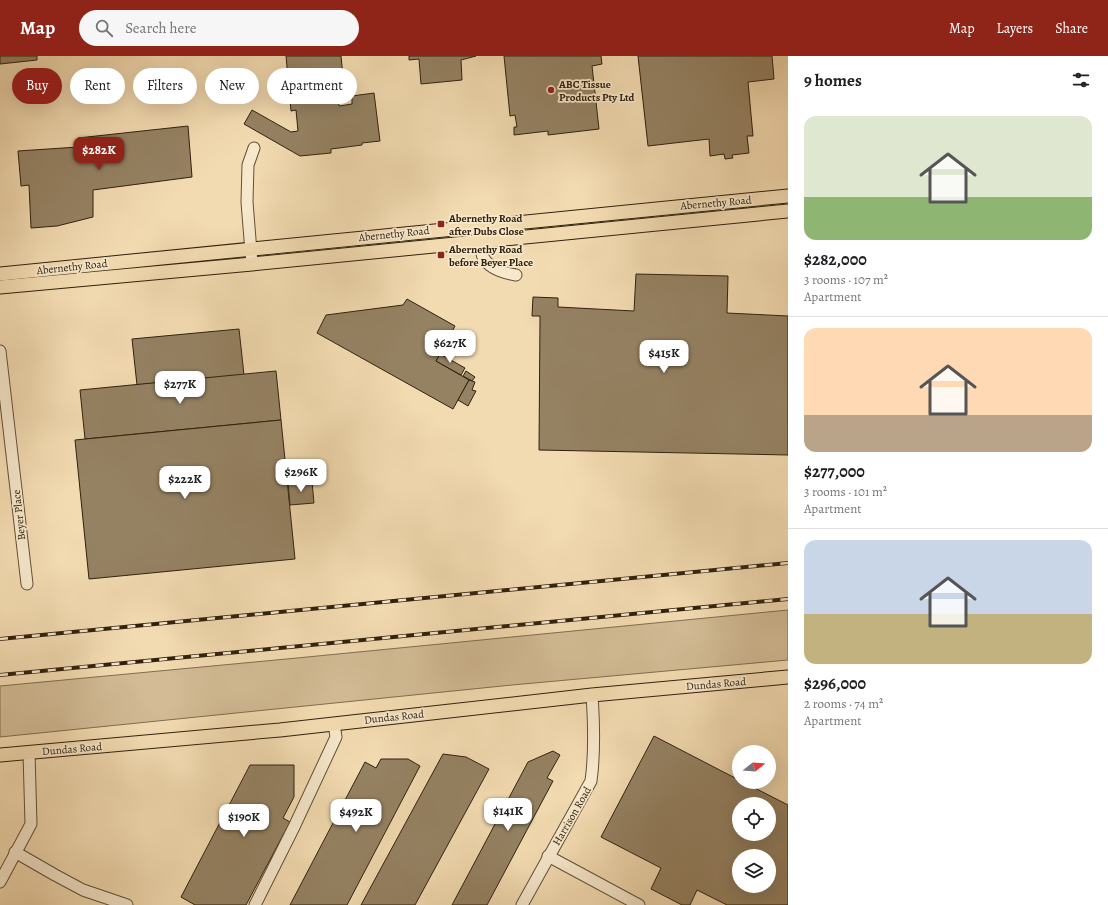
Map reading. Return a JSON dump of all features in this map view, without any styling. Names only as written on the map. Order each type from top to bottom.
[{"type":"main road","name":"Abernethy Road","points":[[0,274],[788,196]]},
{"type":"main road","name":"Abernethy Road","points":[[0,287],[481,242],[788,211]]},
{"type":"main road","points":[[507,223],[508,239]]},
{"type":"main road","name":"Dundas Road","points":[[0,755],[334,724],[592,695],[788,677]]},
{"type":"street","points":[[252,264],[247,202],[248,165],[254,148]]},
{"type":"street","points":[[481,242],[483,257],[492,267],[504,273],[516,276]]},
{"type":"street","name":"Beyer Place","points":[[0,351],[27,584]]},
{"type":"street","name":"Harrison Road","points":[[522,905],[591,781],[594,764],[592,695]]},
{"type":"street","points":[[255,905],[294,827],[336,737],[334,724]]},
{"type":"street","points":[[0,882],[31,824],[29,753]]},
{"type":"street","points":[[15,852],[83,890],[126,905]]},
{"type":"street","points":[[548,856],[639,905]]},
{"type":"shaded area","points":[[788,610],[788,660],[512,685],[0,737],[0,686]]},
{"type":"building","points":[[0,56],[37,56],[37,60],[0,64]]},
{"type":"building","points":[[286,56],[341,56],[342,68],[287,68]]},
{"type":"building","points":[[409,56],[476,56],[461,60],[462,80],[421,84],[419,59],[409,60]]},
{"type":"building","name":"ABC Tissue Products Pty Ltd","points":[[504,56],[601,56],[602,64],[592,66],[599,129],[548,135],[548,131],[514,135],[514,127],[517,127],[515,115],[510,116]]},
{"type":"building","points":[[638,56],[772,56],[774,79],[748,82],[753,136],[747,136],[749,153],[732,155],[733,158],[725,159],[724,154],[710,156],[709,139],[648,146]]},
{"type":"building","points":[[374,93],[380,141],[331,149],[331,153],[300,156],[244,124],[252,110],[291,132],[298,131],[296,110],[291,111],[290,104],[339,104],[339,106],[357,104],[357,95]]},
{"type":"building","points":[[188,126],[192,177],[93,190],[93,217],[57,226],[31,228],[29,185],[21,186],[18,151],[78,147],[78,138]]},
{"type":"building","points":[[636,274],[728,276],[727,313],[788,316],[788,455],[539,450],[540,316],[532,316],[533,297],[558,298],[558,307],[634,311]]},
{"type":"building","points":[[407,299],[455,326],[436,361],[469,380],[453,409],[317,333],[326,315],[403,305]]},
{"type":"building","points":[[239,329],[244,375],[137,385],[132,339]]},
{"type":"building","points":[[440,354],[465,368],[461,375],[436,361]]},
{"type":"building","points":[[276,371],[281,420],[85,439],[80,390]]},
{"type":"building","points":[[466,371],[475,377],[472,381],[463,376]]},
{"type":"building","points":[[469,380],[475,382],[472,390],[476,391],[468,406],[458,400]]},
{"type":"building","points":[[281,420],[295,559],[89,579],[75,440]]},
{"type":"building","points":[[312,481],[314,503],[290,505],[288,483]]},
{"type":"building","points":[[654,736],[732,776],[732,789],[757,789],[772,797],[732,797],[732,841],[776,841],[776,799],[788,805],[788,905],[727,905],[697,890],[690,905],[682,905],[651,889],[661,868],[601,837]]},
{"type":"building","points":[[553,751],[560,755],[547,778],[553,781],[487,905],[452,905],[528,762]]},
{"type":"building","points":[[443,754],[466,757],[489,769],[415,905],[361,905]]},
{"type":"building","points":[[381,759],[408,759],[420,766],[347,905],[290,905],[365,762],[376,768]]},
{"type":"building","points":[[250,765],[294,765],[294,797],[283,818],[290,822],[246,905],[195,905],[181,897]]},
{"type":"railway","points":[[0,639],[788,563]]},
{"type":"railway","points":[[0,675],[788,599]]},
{"type":"place","name":"ABC Tissue Products Pty Ltd","points":[[551,90]]},
{"type":"place","name":"Abernethy Road after Dubs Close","points":[[441,224]]},
{"type":"place","name":"Abernethy Road before Beyer Place","points":[[441,255]]}]
